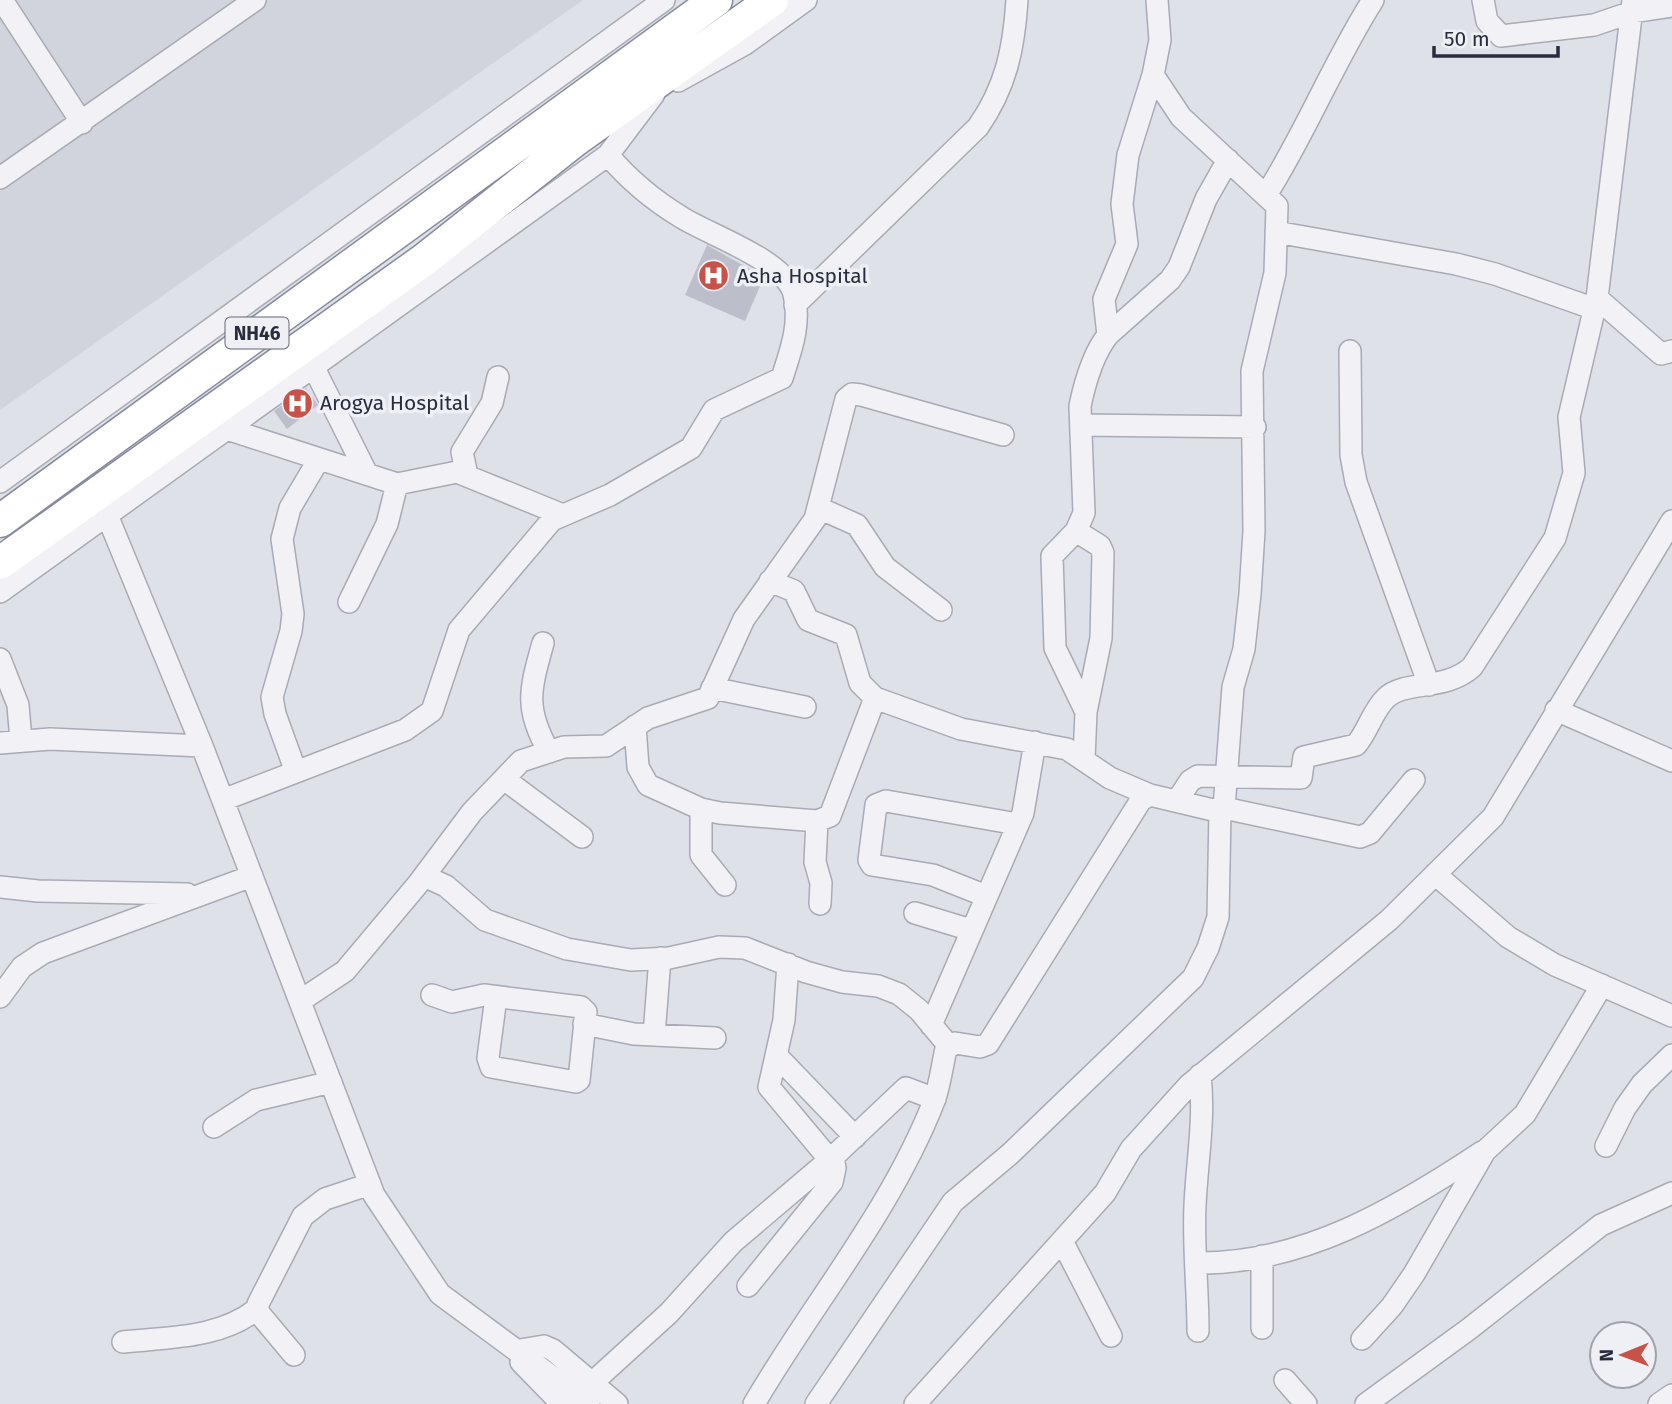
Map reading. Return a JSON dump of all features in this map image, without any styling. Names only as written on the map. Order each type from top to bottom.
[{"type":"highway","name":"NH46","points":[[0,520],[716,0]]},
{"type":"highway","name":"NH46","points":[[0,563],[425,259],[532,175],[660,85],[772,0]]},
{"type":"street","points":[[2,0],[82,123]]},
{"type":"street","points":[[0,178],[255,0]]},
{"type":"street","points":[[0,482],[664,0]]},
{"type":"street","points":[[0,592],[608,155],[660,85],[745,44],[806,0]]},
{"type":"street","points":[[794,304],[978,127],[995,103],[1010,62],[1017,0]]},
{"type":"street","points":[[1266,195],[1312,117],[1349,38],[1373,0]]},
{"type":"street","points":[[1483,0],[1487,21],[1501,36],[1594,25],[1632,6],[1672,6]]},
{"type":"street","points":[[1108,335],[1104,299],[1127,244],[1122,204],[1128,155],[1153,75],[1160,40],[1158,1]]},
{"type":"street","points":[[1177,801],[1190,781],[1198,776],[1301,778],[1304,757],[1356,745],[1386,698],[1397,691],[1461,677],[1472,667],[1555,538],[1574,473],[1569,417],[1596,304],[1632,6]]},
{"type":"street","points":[[816,1404],[953,1202],[1010,1154],[1193,978],[1208,948],[1218,917],[1224,778],[1233,687],[1244,649],[1250,594],[1255,427],[1252,372],[1275,273],[1278,206],[1181,117],[1153,75]]},
{"type":"street","points":[[223,800],[405,730],[432,711],[459,630],[552,520],[610,495],[691,448],[714,410],[782,378],[797,329],[793,292],[764,259],[682,218],[628,179],[608,155]]},
{"type":"street","points":[[1086,712],[1060,662],[1053,634],[1052,556],[1076,531],[1084,513],[1081,425],[1083,393],[1100,346],[1108,335],[1170,280],[1179,267],[1206,199],[1228,160]]},
{"type":"street","points":[[1276,232],[1456,264],[1596,304],[1661,354],[1672,351]]},
{"type":"street","points":[[1350,351],[1351,455],[1356,482],[1429,685]]},
{"type":"street","points":[[313,366],[367,474]]},
{"type":"street","points":[[467,475],[462,452],[492,403],[498,377]]},
{"type":"street","points":[[300,1001],[345,971],[472,813],[521,761],[564,747],[607,746],[635,726],[676,706],[708,698],[744,619],[815,519],[843,405],[852,394],[1003,435]]},
{"type":"street","points":[[1081,425],[1255,427]]},
{"type":"street","points":[[227,429],[397,484],[449,472],[467,475],[563,515]]},
{"type":"street","points":[[296,772],[275,714],[272,697],[291,632],[293,614],[282,540],[290,509],[319,458]]},
{"type":"street","points":[[349,602],[387,524],[397,484]]},
{"type":"street","points":[[819,508],[856,525],[885,567],[941,610]]},
{"type":"street","points":[[107,515],[202,746],[370,1184],[440,1294],[540,1366],[591,1394],[617,1404]]},
{"type":"street","points":[[915,1404],[1105,1193],[1131,1149],[1200,1075],[1389,920],[1493,817],[1672,521]]},
{"type":"street","points":[[1076,531],[1100,545],[1103,553],[1101,638],[1086,712],[1084,758]]},
{"type":"street","points":[[770,581],[794,591],[808,620],[846,635],[860,683],[875,698],[961,729],[1068,749],[1110,778],[1150,795],[1360,837],[1370,834],[1414,780]]},
{"type":"street","points":[[543,643],[530,688],[530,706],[534,725],[548,752]]},
{"type":"street","points":[[0,659],[18,705],[11,742],[50,739],[202,746]]},
{"type":"street","points":[[712,688],[805,707]]},
{"type":"street","points":[[635,726],[642,777],[649,785],[701,809],[754,818],[817,821],[830,816],[875,698]]},
{"type":"street","points":[[1556,710],[1672,761]]},
{"type":"street","points":[[931,1025],[1017,824],[1027,795],[1035,741]]},
{"type":"street","points":[[504,779],[582,836]]},
{"type":"street","points":[[754,1404],[787,1347],[894,1186],[935,1099],[949,1046],[954,1043],[980,1047],[988,1044],[1141,800],[1150,795]]},
{"type":"street","points":[[986,896],[922,872],[872,865],[869,860],[876,806],[886,801],[1017,824]]},
{"type":"street","points":[[701,809],[701,855],[725,885]]},
{"type":"street","points":[[817,821],[815,862],[821,883],[820,904]]},
{"type":"street","points":[[1435,874],[1508,937],[1555,965],[1672,1016]]},
{"type":"street","points":[[0,997],[22,967],[43,953],[252,876]]},
{"type":"street","points":[[424,876],[443,883],[475,912],[501,927],[599,956],[631,960],[660,958],[719,947],[745,948],[842,982],[878,986],[899,994],[949,1046]]},
{"type":"street","points":[[0,887],[38,891],[201,894]]},
{"type":"street","points":[[915,913],[971,930]]},
{"type":"street","points":[[654,1035],[660,958]]},
{"type":"street","points":[[748,1286],[832,1182],[835,1168],[832,1159],[769,1087],[778,1057],[788,964]]},
{"type":"street","points":[[1197,1263],[1233,1263],[1335,1237],[1392,1209],[1489,1147],[1525,1114],[1602,985]]},
{"type":"street","points":[[432,995],[452,1002],[476,995],[496,997],[581,1007],[586,1012],[579,1080],[576,1083],[491,1067],[488,1058],[496,997]]},
{"type":"street","points":[[584,1024],[654,1035],[715,1038]]},
{"type":"street","points":[[1606,1146],[1636,1092],[1672,1055]]},
{"type":"street","points":[[778,1057],[855,1137]]},
{"type":"street","points":[[1198,1331],[1194,1242],[1204,1108],[1200,1075]]},
{"type":"street","points":[[214,1127],[256,1100],[331,1082]]},
{"type":"street","points":[[591,1394],[733,1242],[832,1159],[906,1088],[935,1099]]},
{"type":"street","points":[[1362,1339],[1392,1306],[1414,1274],[1489,1147]]},
{"type":"street","points":[[123,1342],[220,1330],[245,1319],[257,1309],[303,1216],[325,1199],[370,1184]]},
{"type":"street","points":[[1366,1404],[1469,1329],[1601,1225],[1672,1193]]},
{"type":"street","points":[[1062,1241],[1111,1336]]},
{"type":"street","points":[[1262,1256],[1262,1328]]},
{"type":"street","points":[[257,1309],[294,1355]]},
{"type":"street","points":[[520,1350],[544,1346],[591,1394]]},
{"type":"street","points":[[520,1350],[521,1362],[527,1371],[562,1404]]},
{"type":"street","points":[[1285,1380],[1306,1404]]},
{"type":"street","points":[[1659,1404],[1672,1395]]},
{"type":"shaded area","points":[[0,0],[583,0],[0,410]]},
{"type":"building","points":[[707,245],[764,277],[745,321],[685,295]]},
{"type":"building","points":[[306,388],[318,405],[287,429],[274,411]]},
{"type":"place","name":"Asha Hospital","points":[[714,276]]},
{"type":"place","name":"Arogya Hospital","points":[[297,403]]}]
